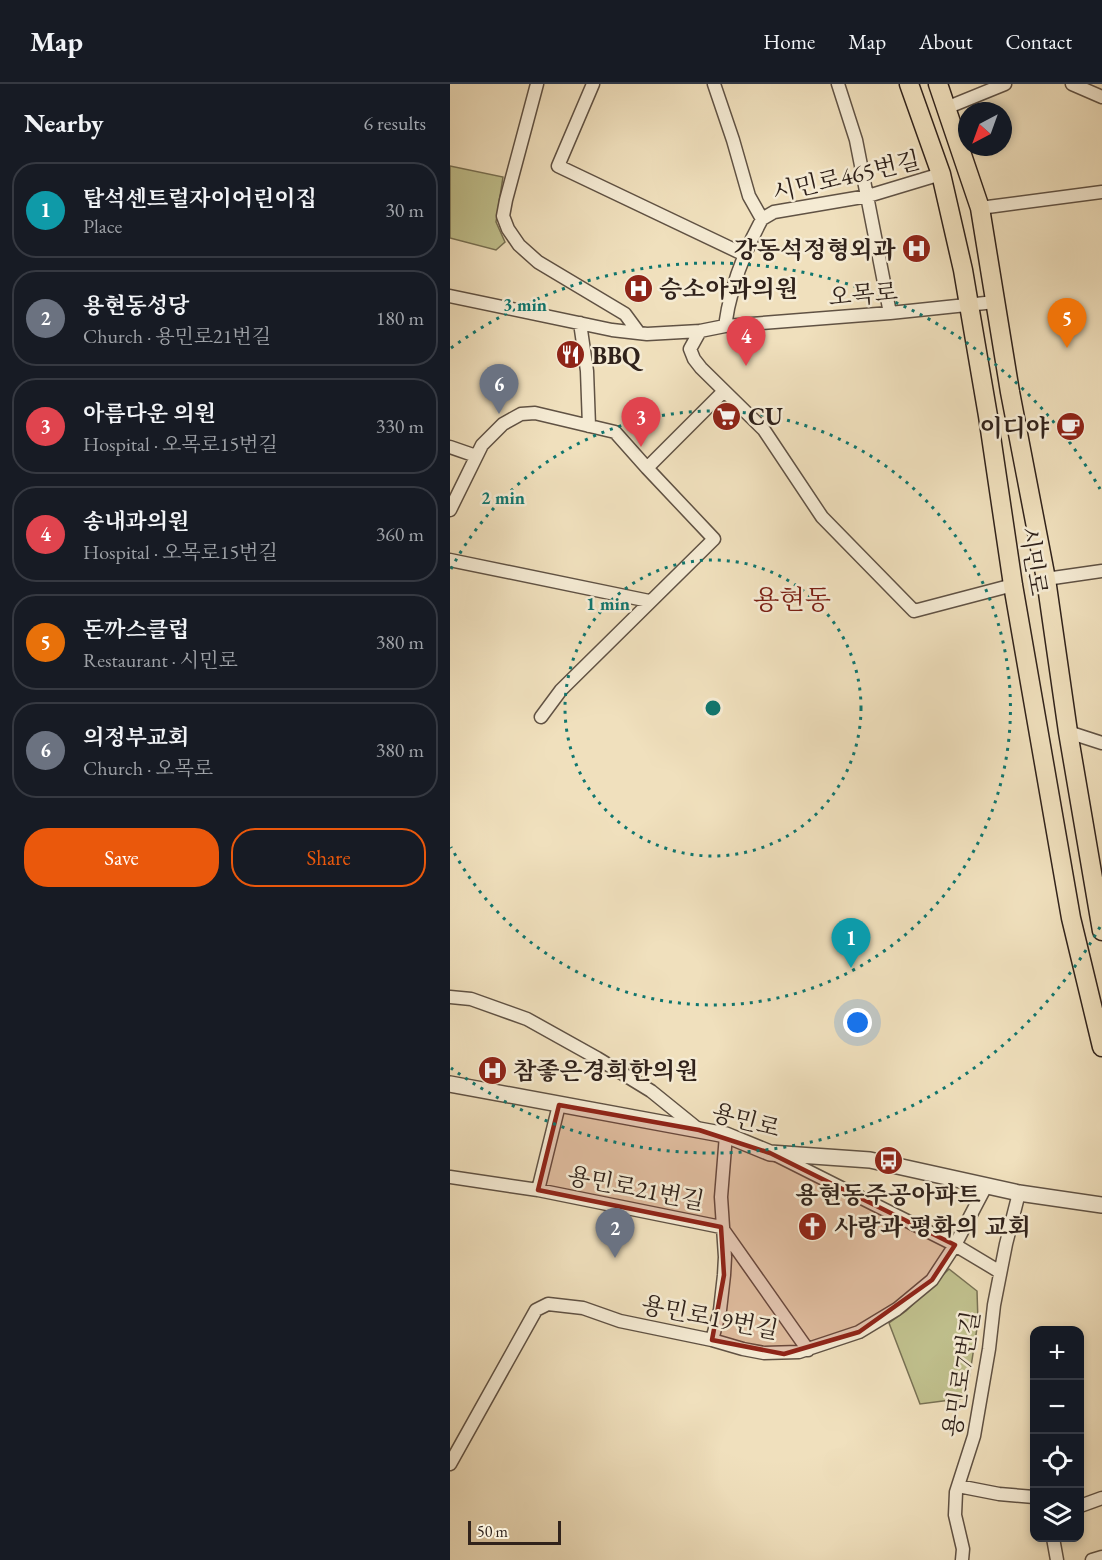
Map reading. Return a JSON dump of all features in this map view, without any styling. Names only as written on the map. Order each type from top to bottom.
[{"type":"main road","name":"시민로","points":[[909,84],[941,174],[963,270],[988,416],[1013,585],[1071,918],[1102,1047]]},
{"type":"main road","name":"시민로","points":[[938,84],[980,208],[1046,579],[1068,732],[1102,931]]},
{"type":"street","points":[[537,84],[506,200],[504,216],[508,229],[519,245],[538,262],[625,314],[639,333]]},
{"type":"street","points":[[593,84],[558,166],[746,255]]},
{"type":"street","points":[[714,84],[734,140],[749,196],[762,219],[736,278],[725,326]]},
{"type":"street","points":[[838,84],[856,140],[890,313]]},
{"type":"street","points":[[946,108],[1005,84]]},
{"type":"street","points":[[1072,84],[1098,91]]},
{"type":"street","name":"시민로465번길","points":[[762,219],[774,212],[868,196],[941,174]]},
{"type":"street","points":[[980,208],[1102,192]]},
{"type":"street","name":"오목로","points":[[450,296],[612,330],[639,333],[700,331],[725,326],[996,302]]},
{"type":"street","points":[[580,322],[587,371],[589,426]]},
{"type":"street","points":[[700,331],[690,349],[693,359],[764,430],[822,517],[914,611],[1013,585]]},
{"type":"street","points":[[646,468],[724,391]]},
{"type":"street","points":[[450,510],[476,456],[490,435],[521,414],[535,413],[615,432],[646,468],[714,538],[561,690],[541,717]]},
{"type":"street","points":[[450,447],[476,456]]},
{"type":"street","points":[[450,560],[649,601]]},
{"type":"street","points":[[1046,579],[1102,571]]},
{"type":"street","points":[[1068,732],[1102,742]]},
{"type":"street","points":[[450,997],[471,999],[527,1019],[651,1091],[699,1130]]},
{"type":"street","name":"용민로","points":[[450,1084],[726,1135],[770,1153],[870,1160],[1019,1193],[1102,1205]]},
{"type":"street","points":[[538,1190],[559,1105]]},
{"type":"street","name":"용민로21번길","points":[[450,1177],[538,1190],[721,1227],[726,1135]]},
{"type":"street","points":[[770,1153],[955,1245],[1000,1272]]},
{"type":"street","name":"용민로19번길","points":[[450,1464],[536,1310],[548,1304],[583,1308],[620,1321],[764,1353],[784,1354],[808,1350],[859,1332],[897,1309],[932,1280],[955,1245],[986,1186]]},
{"type":"street","name":"용민로7번길","points":[[962,1560],[963,1549],[955,1515],[956,1492],[974,1436],[1000,1272],[1019,1193]]},
{"type":"street","points":[[712,1340],[720,1310],[724,1275],[725,1257],[721,1227]]},
{"type":"street","points":[[721,1227],[808,1350]]},
{"type":"street","points":[[958,1486],[999,1494],[1030,1497]]},
{"type":"street","points":[[1084,1505],[1102,1498]]},
{"type":"street","points":[[1054,1542],[1057,1560]]},
{"type":"street","points":[[1092,1560],[1102,1557]]},
{"type":"highlighted area","points":[[559,1105],[699,1130],[770,1153],[955,1245],[932,1280],[859,1332],[784,1354],[712,1340],[724,1275],[721,1227],[538,1190]]},
{"type":"green space","points":[[450,166],[503,177],[496,222],[505,242],[496,250],[450,238]]},
{"type":"green space","points":[[949,1269],[977,1291],[978,1322],[966,1398],[920,1404],[889,1323],[906,1311]]},
{"type":"place","name":"강동석정형외과","points":[[917,249]]},
{"type":"place","name":"승소아과의원","points":[[638,288]]},
{"type":"place","name":"돈까스클럽","points":[[1067,348]]},
{"type":"place","name":"BBQ","points":[[571,355]]},
{"type":"place","name":"송내과의원","points":[[746,366]]},
{"type":"place","name":"의정부교회","points":[[499,414]]},
{"type":"place","name":"CU","points":[[727,416]]},
{"type":"place","name":"이디야","points":[[1070,427]]},
{"type":"place","name":"아름다운 의원","points":[[641,447]]},
{"type":"place","name":"탑석센트럴자이어린이집","points":[[851,968]]},
{"type":"place","name":"참좋은경희한의원","points":[[492,1070]]},
{"type":"place","name":"용현동주공아파트","points":[[888,1161]]},
{"type":"place","name":"사랑과 평화의 교회","points":[[813,1226]]},
{"type":"place","name":"용현동성당","points":[[615,1258]]},
{"type":"district","name":"용현동","points":[[792,599]]}]
